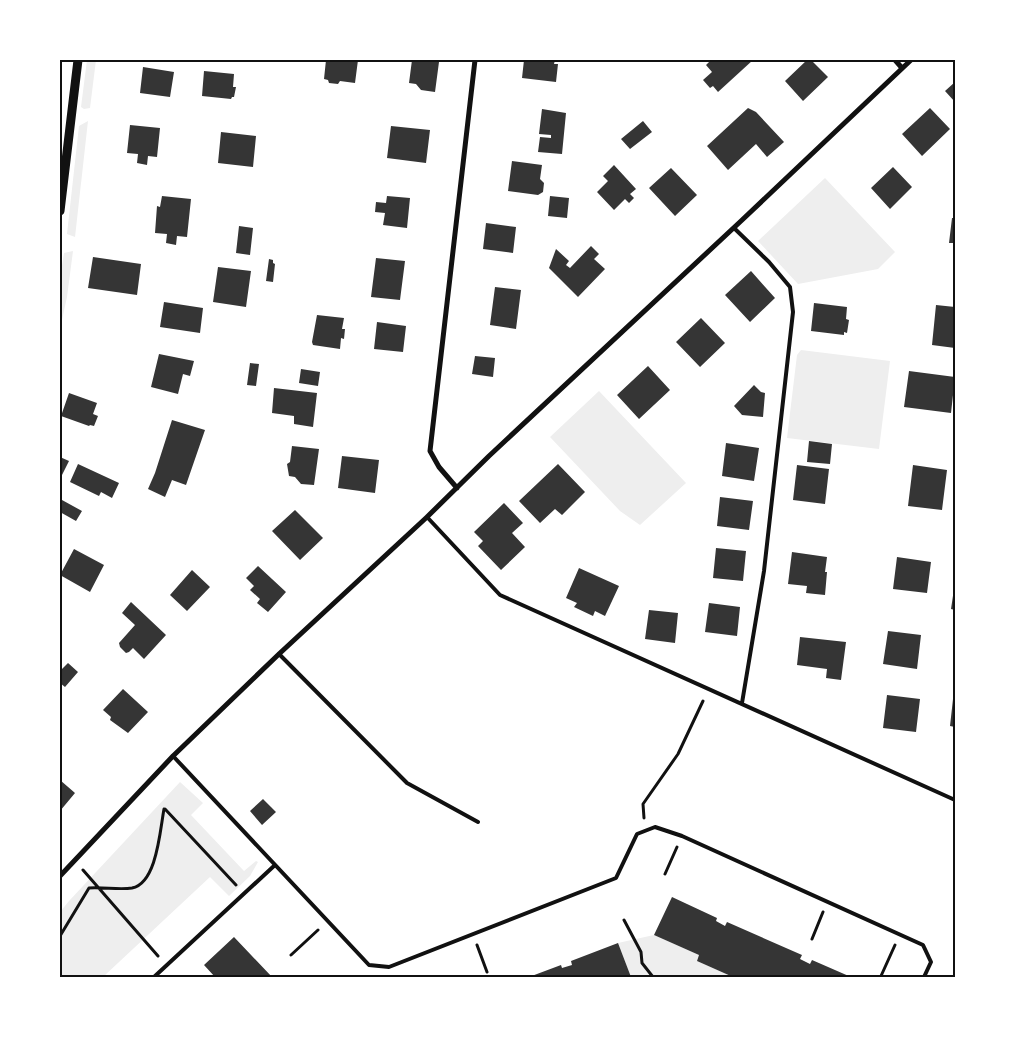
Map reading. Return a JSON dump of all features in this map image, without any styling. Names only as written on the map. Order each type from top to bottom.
[{"type":"street","points":[[60,211],[78,60]]},
{"type":"street","points":[[457,488],[438,467],[430,450],[475,60]]},
{"type":"street","points":[[895,60],[902,68]]},
{"type":"street","points":[[60,876],[173,756],[278,654],[427,517],[911,60]]},
{"type":"lane","points":[[734,228],[769,262],[790,287],[793,312],[764,571],[742,703]]},
{"type":"lane","points":[[427,517],[500,595],[955,800]]},
{"type":"lane","points":[[278,654],[407,784],[478,822]]},
{"type":"lane","points":[[173,756],[326,922],[369,965],[389,967],[616,878],[637,834],[655,827],[682,836],[923,946],[931,962],[924,977]]},
{"type":"lane","points":[[154,977],[275,865]]},
{"type":"path","points":[[645,831],[643,804],[678,754],[709,689]]},
{"type":"path","points":[[60,936],[89,888],[133,888],[145,880],[153,867],[164,809],[244,894]]},
{"type":"path","points":[[665,874],[682,836]]},
{"type":"path","points":[[74,860],[166,966]]},
{"type":"path","points":[[812,939],[828,902]]},
{"type":"path","points":[[624,920],[641,952],[642,963],[653,977]]},
{"type":"path","points":[[291,955],[326,922]]},
{"type":"path","points":[[473,934],[487,972]]},
{"type":"path","points":[[880,976],[900,934]]},
{"type":"shaded area","points":[[87,60],[96,60],[90,108],[84,109],[81,107]]},
{"type":"shaded area","points":[[88,121],[75,237],[67,234],[79,126]]},
{"type":"shaded area","points":[[825,178],[895,252],[878,269],[798,284],[758,241]]},
{"type":"shaded area","points":[[73,251],[67,297],[60,329],[60,278],[64,253]]},
{"type":"shaded area","points":[[801,350],[890,361],[879,449],[787,438],[797,355]]},
{"type":"shaded area","points":[[599,391],[686,483],[640,525],[620,511],[550,437]]},
{"type":"shaded area","points":[[180,782],[203,803],[191,815],[244,871],[256,861],[258,862],[250,876],[229,896],[210,877],[103,977],[60,977],[60,912]]},
{"type":"shaded area","points":[[654,935],[699,955],[697,961],[733,977],[631,977],[618,943]]},
{"type":"building","points":[[326,60],[358,60],[355,83],[340,81],[338,84],[329,83],[328,80],[324,79]]},
{"type":"building","points":[[412,60],[439,62],[435,92],[421,90],[416,84],[409,83]]},
{"type":"building","points":[[524,60],[555,60],[554,64],[558,64],[556,82],[522,78]]},
{"type":"building","points":[[711,60],[753,60],[718,92],[713,86],[710,88],[703,80],[712,72],[706,65]]},
{"type":"building","points":[[807,60],[811,60],[828,77],[803,101],[785,81]]},
{"type":"building","points":[[143,67],[174,72],[170,97],[140,93]]},
{"type":"building","points":[[204,71],[234,74],[233,87],[236,87],[234,97],[231,99],[202,96]]},
{"type":"building","points":[[955,82],[955,102],[945,91]]},
{"type":"building","points":[[748,108],[756,112],[784,142],[767,157],[756,144],[728,170],[707,146]]},
{"type":"building","points":[[930,108],[950,129],[922,156],[902,134]]},
{"type":"building","points":[[542,109],[566,113],[562,154],[538,152],[540,137],[551,138],[551,135],[539,134]]},
{"type":"building","points":[[643,121],[652,132],[630,149],[621,139]]},
{"type":"building","points":[[130,125],[160,128],[157,157],[148,156],[147,165],[137,163],[138,154],[127,153]]},
{"type":"building","points":[[391,126],[430,130],[426,163],[387,158]]},
{"type":"building","points":[[221,132],[256,136],[253,167],[218,163]]},
{"type":"building","points":[[512,161],[542,165],[540,179],[544,183],[543,192],[538,195],[508,191]]},
{"type":"building","points":[[614,165],[636,189],[630,194],[634,198],[629,203],[625,199],[614,210],[597,192],[608,181],[603,176]]},
{"type":"building","points":[[893,167],[912,187],[890,209],[871,188]]},
{"type":"building","points":[[671,168],[697,195],[675,216],[649,188]]},
{"type":"building","points":[[162,196],[191,199],[187,237],[177,236],[176,245],[166,243],[167,234],[155,233],[157,206],[160,207]]},
{"type":"building","points":[[387,196],[410,198],[407,228],[383,225],[385,213],[375,212],[376,202],[386,203]]},
{"type":"building","points":[[550,196],[569,198],[567,218],[548,216]]},
{"type":"building","points":[[952,218],[955,218],[955,243],[949,243]]},
{"type":"building","points":[[486,223],[516,227],[513,253],[483,249]]},
{"type":"building","points":[[239,226],[253,228],[250,255],[236,253]]},
{"type":"building","points":[[591,246],[599,254],[594,259],[605,269],[578,297],[549,268],[556,249],[569,261],[566,265],[570,268]]},
{"type":"building","points":[[93,257],[141,264],[137,295],[88,288]]},
{"type":"building","points":[[376,258],[405,261],[400,300],[371,297]]},
{"type":"building","points":[[269,259],[273,260],[275,264],[273,282],[266,281]]},
{"type":"building","points":[[218,267],[251,271],[246,307],[213,302]]},
{"type":"building","points":[[751,271],[775,298],[750,322],[725,295]]},
{"type":"building","points":[[495,287],[521,290],[516,329],[490,325]]},
{"type":"building","points":[[164,302],[203,308],[200,333],[160,327]]},
{"type":"building","points":[[814,303],[847,307],[846,319],[849,320],[847,333],[844,332],[844,335],[811,331]]},
{"type":"building","points":[[936,305],[955,307],[955,348],[932,345]]},
{"type":"building","points":[[317,315],[344,318],[342,329],[345,329],[344,339],[341,338],[340,349],[313,345]]},
{"type":"building","points":[[701,318],[725,343],[700,367],[676,342]]},
{"type":"building","points":[[377,322],[406,326],[403,352],[374,349]]},
{"type":"building","points":[[159,354],[194,361],[190,376],[183,374],[178,394],[151,387]]},
{"type":"building","points":[[475,356],[495,358],[493,377],[472,374]]},
{"type":"building","points":[[250,363],[259,364],[256,386],[247,385]]},
{"type":"building","points":[[648,366],[670,390],[639,419],[617,395]]},
{"type":"building","points":[[301,369],[320,372],[318,386],[299,383]]},
{"type":"building","points":[[909,371],[955,377],[951,413],[904,407]]},
{"type":"building","points":[[754,385],[761,392],[765,393],[763,417],[742,415],[734,406]]},
{"type":"building","points":[[274,388],[317,393],[313,427],[294,424],[294,416],[272,413]]},
{"type":"building","points":[[69,393],[97,403],[93,414],[98,416],[94,426],[61,416]]},
{"type":"building","points":[[172,420],[205,430],[186,485],[172,480],[165,497],[148,489]]},
{"type":"building","points":[[809,441],[832,444],[830,464],[807,462]]},
{"type":"building","points":[[726,443],[759,448],[754,481],[722,476]]},
{"type":"building","points":[[292,446],[319,449],[314,485],[301,484],[295,477],[289,476],[287,464],[290,462]]},
{"type":"building","points":[[342,456],[379,460],[375,493],[338,488]]},
{"type":"building","points":[[60,457],[69,461],[60,479]]},
{"type":"building","points":[[78,464],[119,483],[112,498],[101,492],[99,496],[70,482]]},
{"type":"building","points":[[558,464],[585,492],[562,515],[555,509],[540,523],[519,501]]},
{"type":"building","points":[[797,465],[829,469],[825,504],[793,500]]},
{"type":"building","points":[[913,465],[947,470],[942,510],[908,506]]},
{"type":"building","points":[[720,497],[753,501],[749,530],[717,526]]},
{"type":"building","points":[[62,500],[82,511],[76,521],[60,512]]},
{"type":"building","points":[[504,503],[523,523],[512,533],[525,547],[501,570],[478,546],[483,541],[474,532]]},
{"type":"building","points":[[295,510],[323,538],[300,560],[272,531]]},
{"type":"building","points":[[716,548],[746,551],[743,581],[713,578]]},
{"type":"building","points":[[74,549],[104,565],[90,592],[60,575]]},
{"type":"building","points":[[792,552],[827,557],[825,595],[806,593],[807,586],[788,584]]},
{"type":"building","points":[[897,557],[931,562],[927,593],[893,589]]},
{"type":"building","points":[[258,566],[286,592],[268,612],[257,603],[260,599],[250,590],[254,586],[246,578]]},
{"type":"building","points":[[579,568],[619,586],[605,616],[595,611],[593,616],[574,607],[577,603],[566,598]]},
{"type":"building","points":[[192,570],[210,587],[187,611],[170,595]]},
{"type":"building","points":[[955,589],[955,610],[951,609]]},
{"type":"building","points":[[131,602],[166,635],[144,659],[133,648],[126,653],[119,643],[135,625],[122,613]]},
{"type":"building","points":[[709,603],[740,607],[737,636],[705,632]]},
{"type":"building","points":[[649,610],[678,613],[675,643],[645,639]]},
{"type":"building","points":[[888,631],[921,635],[917,669],[883,664]]},
{"type":"building","points":[[800,637],[846,642],[841,680],[826,678],[827,669],[797,665]]},
{"type":"building","points":[[68,663],[78,672],[65,687],[60,683],[60,671]]},
{"type":"building","points":[[123,689],[148,712],[128,733],[110,720],[111,717],[103,710]]},
{"type":"building","points":[[887,695],[920,699],[916,732],[883,728]]},
{"type":"building","points":[[953,699],[955,699],[955,727],[950,726]]},
{"type":"building","points":[[60,780],[75,793],[60,811]]},
{"type":"building","points":[[263,799],[276,812],[262,825],[250,811]]},
{"type":"building","points":[[672,897],[717,918],[716,921],[725,926],[727,922],[802,955],[800,959],[810,964],[812,960],[851,977],[733,977],[697,961],[699,955],[654,935]]},
{"type":"building","points":[[234,937],[272,977],[215,977],[204,965]]},
{"type":"building","points":[[618,943],[631,977],[529,977],[561,965],[562,968],[572,965],[571,961]]}]
